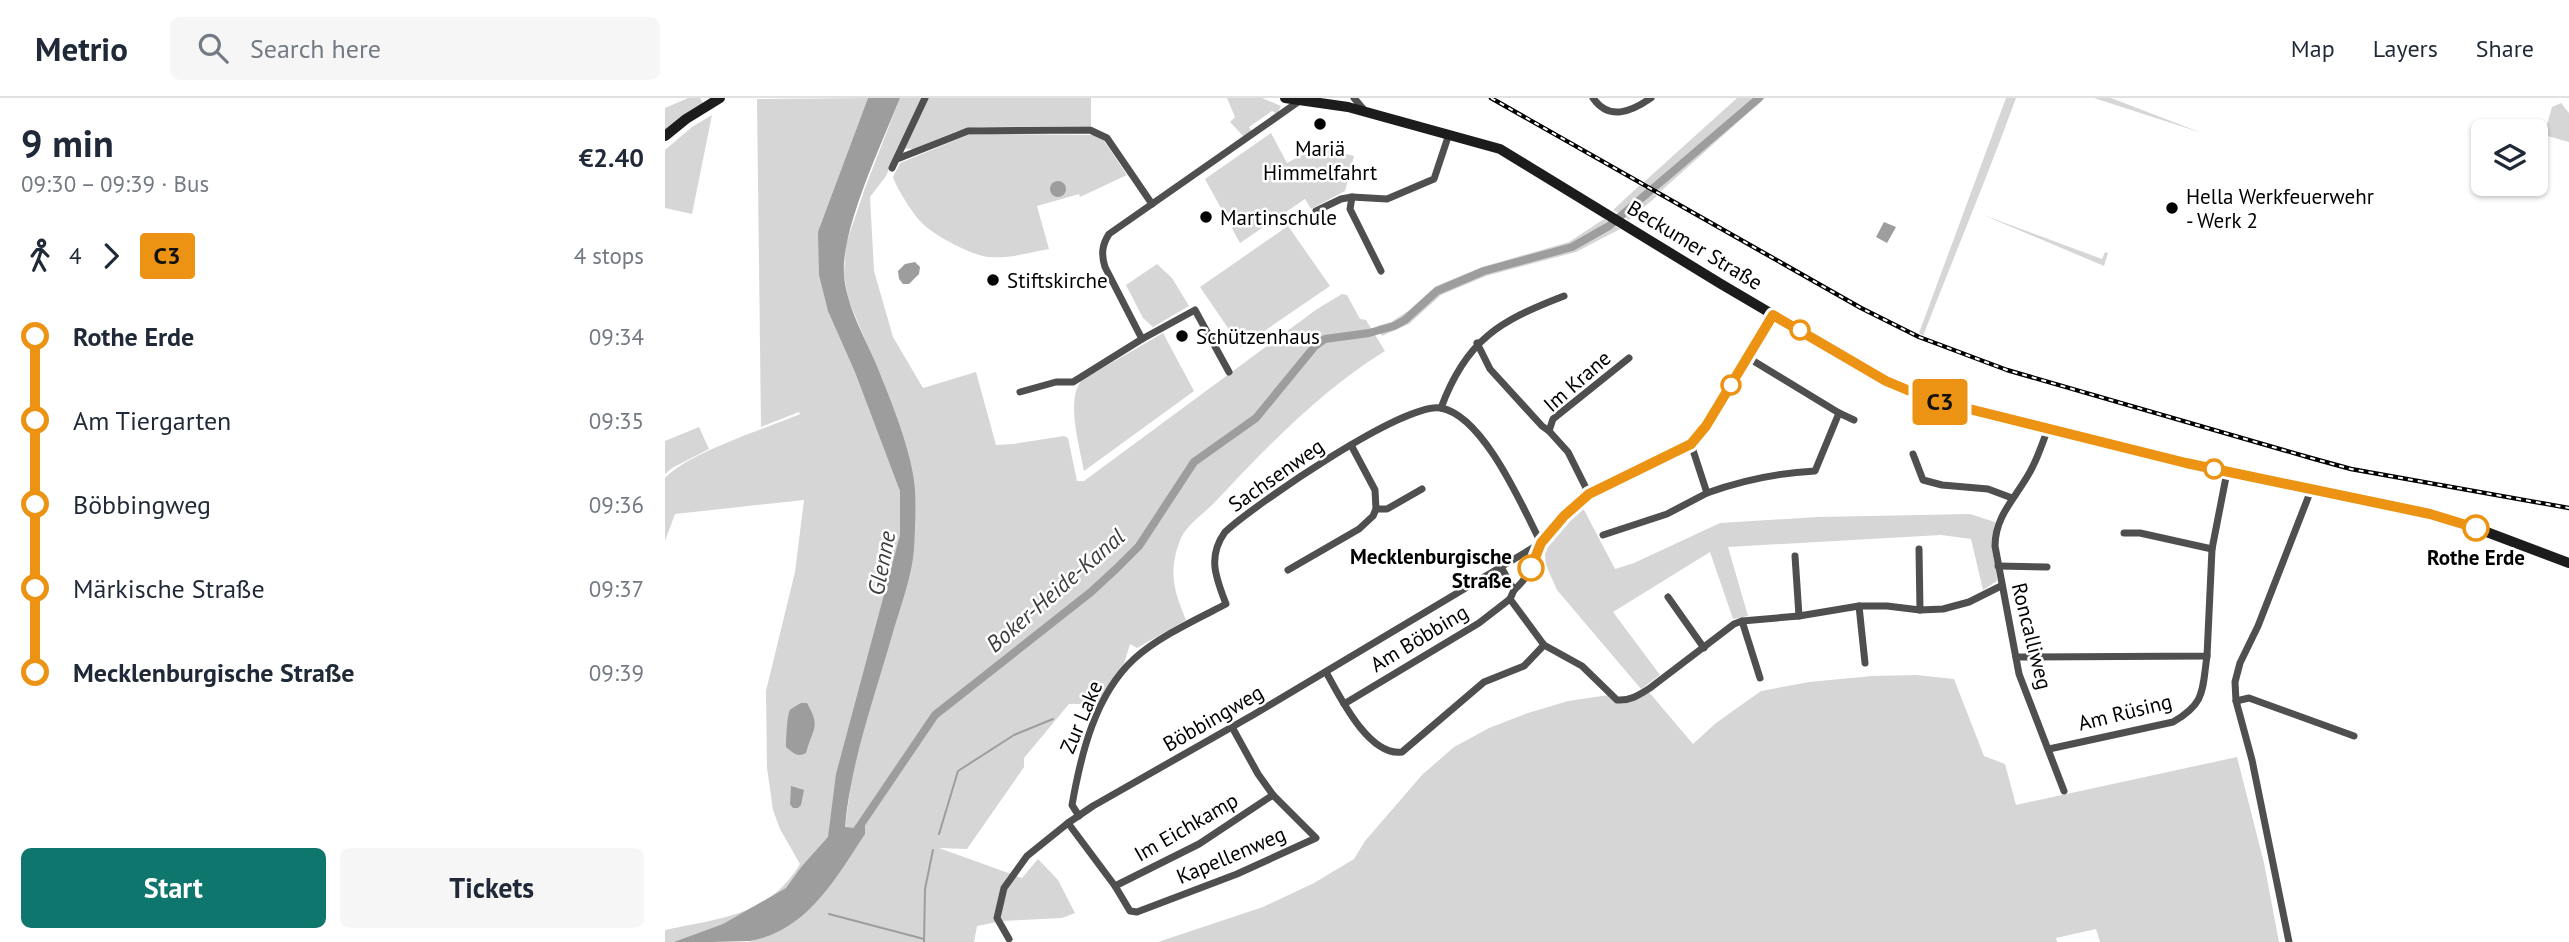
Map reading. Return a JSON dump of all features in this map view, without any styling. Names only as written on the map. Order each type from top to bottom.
[{"type":"main road","points":[[665,136],[720,98]]},
{"type":"main road","name":"Beckumer Straße","points":[[1285,98],[1303,99],[1365,112],[1500,149],[1773,315],[1909,392],[1965,409],[2227,472],[2430,514],[2569,563]]},
{"type":"street","points":[[893,168],[925,98]]},
{"type":"street","points":[[1354,98],[1365,112]]},
{"type":"street","points":[[1593,98],[1603,110],[1611,112],[1634,110],[1651,98]]},
{"type":"street","points":[[1142,339],[1101,257],[1109,234],[1303,99]]},
{"type":"street","points":[[897,159],[968,131],[1090,130],[1107,138],[1152,204]]},
{"type":"street","points":[[1316,211],[1341,198],[1387,199],[1434,179],[1448,134]]},
{"type":"street","points":[[1352,197],[1350,209],[1381,271]]},
{"type":"street","points":[[1541,543],[1505,473],[1479,434],[1441,408],[1462,362],[1477,343],[1503,323],[1564,296]]},
{"type":"street","points":[[1020,391],[1056,382],[1073,382],[1195,310],[1229,372]]},
{"type":"street","name":"Böbbingweg","points":[[1009,939],[997,918],[1004,888],[1027,856],[1079,816],[1541,543],[1564,516],[1589,494],[1691,444],[1706,426],[1773,315]]},
{"type":"street","name":"Im Krane","points":[[1477,343],[1490,369],[1568,452],[1589,494]]},
{"type":"street","points":[[1747,357],[1854,420]]},
{"type":"street","name":"Im Krane","points":[[1549,431],[1553,419],[1629,358]]},
{"type":"street","name":"Sachsenweg","points":[[1226,604],[1213,564],[1220,539],[1225,532],[1303,474],[1351,445],[1415,412],[1441,408]]},
{"type":"street","points":[[1604,535],[1667,514],[1707,493],[1741,481],[1783,472],[1815,471],[1839,413]]},
{"type":"street","name":"Roncalliweg","points":[[2047,429],[2033,467],[2002,514],[1995,531],[2001,586],[2019,674],[2064,791]]},
{"type":"street","points":[[1691,444],[1707,493]]},
{"type":"street","points":[[1288,570],[1359,529],[1369,521],[1376,509],[1375,490],[1351,445]]},
{"type":"street","points":[[1913,454],[1923,480],[1942,485],[1987,489],[2013,499]]},
{"type":"street","name":"Am Rüsing","points":[[2049,749],[2173,722],[2191,712],[2199,701],[2207,656],[2212,549],[2227,472]]},
{"type":"street","points":[[1376,509],[1387,509],[1422,489]]},
{"type":"street","points":[[2288,942],[2252,760],[2236,701],[2235,682],[2240,663],[2259,626],[2311,490]]},
{"type":"street","points":[[2124,533],[2140,533],[2212,549]]},
{"type":"street","name":"Böbbingweg","points":[[1514,590],[1525,581],[1541,543]]},
{"type":"street","points":[[1919,549],[1920,610]]},
{"type":"street","points":[[1795,556],[1799,616]]},
{"type":"street","name":"Roncalliweg","points":[[1998,566],[2047,568]]},
{"type":"street","points":[[1501,567],[1514,590]]},
{"type":"street","points":[[1510,599],[1544,645],[1582,666],[1617,700],[1637,697],[1734,624],[1742,621],[1799,616],[1859,606],[1943,609],[1969,602],[2001,586]]},
{"type":"street","name":"Am Böbbing","points":[[1344,704],[1479,623],[1510,599],[1514,590]]},
{"type":"street","points":[[1668,597],[1704,648]]},
{"type":"street","name":"Zur Lake","points":[[1079,816],[1072,805],[1077,775],[1105,695],[1136,657],[1226,604]]},
{"type":"street","points":[[1859,606],[1865,663]]},
{"type":"street","points":[[1742,621],[1760,678]]},
{"type":"street","points":[[1326,672],[1357,724],[1386,751],[1402,752],[1484,682],[1524,666],[1544,645]]},
{"type":"street","name":"Am Rüsing","points":[[2016,657],[2207,656]]},
{"type":"street","points":[[2236,701],[2249,698],[2354,736]]},
{"type":"street","name":"Kapellenweg","points":[[1068,824],[1115,886],[1130,911],[1137,912],[1237,874],[1316,838],[1273,795],[1232,727]]},
{"type":"street","name":"Im Eichkamp","points":[[1115,886],[1199,844],[1273,795]]},
{"type":"shaded area","points":[[688,98],[700,98],[703,103],[665,132],[665,108]]},
{"type":"shaded area","points":[[868,98],[835,188],[841,276],[909,509],[828,859],[713,942],[665,942],[665,930],[724,918],[758,905],[774,895],[800,864],[780,829],[773,810],[767,768],[766,691],[795,572],[804,500],[675,514],[665,541],[665,478],[709,450],[800,414],[799,412],[761,427],[757,99]]},
{"type":"shaded area","points":[[868,98],[900,98],[856,210],[845,255],[845,286],[905,443],[913,476],[915,512],[914,549],[909,580],[865,728],[848,802],[845,827],[854,828],[858,823],[865,826],[865,834],[831,885],[804,914],[788,926],[750,941],[674,942],[723,924],[786,888],[828,837],[836,774],[900,535],[900,491],[855,372],[828,311],[819,275],[818,232]]},
{"type":"shaded area","points":[[900,98],[1091,98],[1091,126],[979,127],[957,131],[913,149],[898,148],[886,176],[870,197],[874,271],[893,337],[923,388],[976,372],[996,445],[1064,436],[1068,438],[1077,481],[1084,481],[1317,309],[1342,294],[1347,295],[1360,319],[1366,320],[1385,351],[1338,384],[1295,421],[1184,533],[1177,549],[1173,570],[1175,589],[1186,620],[1137,648],[1130,644],[1124,664],[1100,704],[1069,704],[1024,758],[1024,767],[967,849],[939,848],[1022,878],[1038,859],[1058,880],[1075,913],[1062,918],[1002,921],[977,926],[974,942],[748,942],[768,936],[854,828],[845,828],[854,761],[903,597],[913,553],[909,457],[880,375],[848,299],[844,273],[846,244]]},
{"type":"shaded area","points":[[1227,98],[1262,98],[1281,106],[1277,114],[1272,111],[1249,127],[1252,132],[1244,137],[1230,122],[1235,117]]},
{"type":"shaded area","points":[[1737,98],[1765,98],[1661,191],[1644,182]]},
{"type":"shaded area","points":[[2006,98],[2016,98],[1923,336],[1919,333]]},
{"type":"shaded area","points":[[2094,98],[2111,98],[2202,133]]},
{"type":"shaded area","points":[[2561,103],[2569,113],[2569,142],[2548,136],[2552,107]]},
{"type":"shaded area","points":[[712,115],[692,214],[665,208],[665,150],[692,127]]},
{"type":"shaded area","points":[[1271,133],[1287,163],[1317,147],[1354,156],[1345,191],[1311,209],[1305,199],[1240,243],[1205,179]]},
{"type":"shaded area","points":[[968,135],[1095,135],[1104,141],[1127,175],[1080,197],[1079,194],[1037,206],[1049,249],[1004,257],[982,256],[927,228],[910,208],[893,177],[900,163]]},
{"type":"shaded area","points":[[1058,181],[1066,189],[1058,197],[1050,189]]},
{"type":"shaded area","points":[[1640,185],[1657,196],[1629,220],[1613,210]]},
{"type":"shaded area","points":[[1981,214],[2102,259],[2105,252],[2108,253],[2104,266]]},
{"type":"shaded area","points":[[1604,219],[1620,229],[1576,252],[1486,276],[1441,295],[1409,324],[1382,336],[1377,326],[1391,322],[1408,311],[1436,286],[1482,267],[1569,242]]},
{"type":"shaded area","points":[[1884,222],[1896,227],[1887,243],[1876,237]]},
{"type":"shaded area","points":[[1288,226],[1330,286],[1241,347],[1200,287]]},
{"type":"shaded area","points":[[915,262],[920,267],[919,274],[909,284],[903,284],[898,271],[905,264]]},
{"type":"shaded area","points":[[1157,264],[1172,278],[1189,306],[1153,327],[1143,318],[1126,285]]},
{"type":"shaded area","points":[[1163,333],[1194,391],[1084,471],[1075,424],[1077,388],[1082,380]]},
{"type":"shaded area","points":[[699,427],[709,449],[665,474],[665,441]]},
{"type":"shaded area","points":[[1582,506],[1615,569],[1634,563],[1720,523],[1818,517],[1970,514],[1995,522],[1993,546],[1997,581],[1983,590],[1971,539],[1941,535],[1728,547],[1748,616],[1733,619],[1710,552],[1613,612],[1660,675],[1641,689],[1557,590],[1546,565],[1544,545]]},
{"type":"shaded area","points":[[1916,675],[1954,679],[1984,756],[2005,764],[2016,805],[2237,757],[2264,863],[2279,942],[2100,942],[2096,929],[2056,938],[2057,942],[1158,942],[1263,907],[1314,883],[1354,859],[1365,841],[1422,775],[1454,747],[1489,728],[1528,713],[1568,701],[1609,695],[1624,701],[1648,691],[1693,744],[1716,723],[1761,691],[1809,682]]},
{"type":"shaded area","points":[[801,703],[807,703],[815,723],[806,753],[800,755],[790,751],[786,744],[789,712]]},
{"type":"shaded area","points":[[791,786],[804,790],[798,808],[793,808],[790,804]]},
{"type":"waterway","name":"Boker-Heide-Kanal","points":[[855,833],[935,715],[1091,592],[1117,568],[1139,546],[1194,462],[1256,418],[1315,346],[1325,339],[1369,333],[1394,326],[1405,320],[1437,291],[1484,271],[1572,247],[1609,226],[1759,98]]},
{"type":"waterway","points":[[939,834],[958,771],[1014,735],[1053,719]]},
{"type":"waterway","points":[[924,942],[925,889],[933,850]]},
{"type":"waterway","points":[[829,914],[924,939]]},
{"type":"railway","points":[[1491,98],[1861,308],[1919,337],[2007,370],[2351,469],[2569,508]]},
{"type":"bus line","name":"C3","points":[[1531,568],[1541,543],[1564,516],[1589,494],[1691,444],[1706,426],[1773,315],[1886,381],[1929,399],[2186,463],[2430,514],[2476,528]]},
{"type":"place","name":"Mariä Himmelfahrt","points":[[1320,124]]},
{"type":"place","name":"Hella Werkfeuerwehr - Werk 2","points":[[2172,208]]},
{"type":"place","name":"Martinschule","points":[[1206,217]]},
{"type":"place","name":"Stiftskirche","points":[[993,280]]},
{"type":"place","name":"Schützenhaus","points":[[1182,336]]},
{"type":"place","name":"Rothe Erde","points":[[2476,528]]},
{"type":"place","name":"Mecklenburgische Straße","points":[[1531,568]]},
{"type":"water label","name":"Glenne","points":[[881,563]]}]
